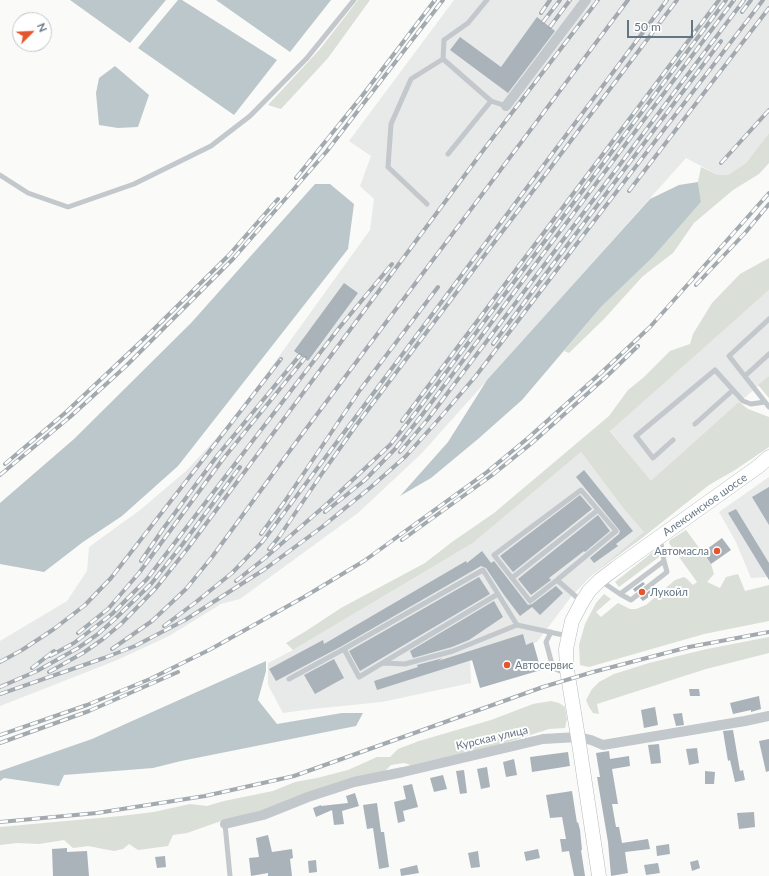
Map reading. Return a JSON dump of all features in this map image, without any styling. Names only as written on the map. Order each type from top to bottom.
[{"type":"main road","name":"Алексинское шоссе","points":[[599,876],[567,670],[566,649],[572,621],[582,602],[600,580],[759,466],[769,457]]},
{"type":"street","points":[[506,106],[586,0]]},
{"type":"street","name":"Курская улица","points":[[225,824],[263,815],[308,797],[354,782],[403,772],[543,738],[578,737],[603,745],[769,716]]},
{"type":"lane","points":[[0,175],[28,193],[68,207],[134,184],[211,146],[250,116],[307,58],[354,0]]},
{"type":"lane","points":[[443,59],[444,40],[468,23],[487,0]]},
{"type":"lane","points":[[443,59],[491,101],[506,106]]},
{"type":"lane","points":[[427,204],[388,167],[392,124],[411,79],[443,59]]},
{"type":"lane","points":[[448,154],[491,101]]},
{"type":"lane","points":[[769,319],[729,356],[746,375],[769,406]]},
{"type":"lane","points":[[746,375],[769,354]]},
{"type":"lane","points":[[673,440],[653,458],[636,436],[715,370],[743,401],[751,404],[765,402]]},
{"type":"lane","points":[[695,424],[733,390]]},
{"type":"lane","points":[[581,490],[598,510],[616,531],[530,601],[494,555],[581,490]]},
{"type":"lane","points":[[512,578],[598,510]]},
{"type":"lane","points":[[600,580],[631,600],[667,572],[659,537]]},
{"type":"lane","points":[[620,594],[664,561]]},
{"type":"lane","points":[[289,679],[483,570],[517,624]]},
{"type":"lane","points":[[557,580],[582,602]]},
{"type":"lane","points":[[344,649],[359,677],[498,594]]},
{"type":"lane","points":[[383,663],[405,664],[454,651],[517,624],[569,636]]},
{"type":"lane","points":[[551,632],[546,642],[553,668],[560,671],[567,670]]},
{"type":"lane","points":[[225,824],[230,876]]},
{"type":"shaded area","points":[[70,0],[166,0],[130,43]]},
{"type":"shaded area","points":[[178,0],[182,0],[277,60],[234,115],[138,48]]},
{"type":"shaded area","points":[[216,0],[331,0],[290,52]]},
{"type":"shaded area","points":[[358,0],[370,0],[328,58],[281,109],[268,105],[320,49]]},
{"type":"shaded area","points":[[454,0],[769,0],[769,133],[746,163],[728,175],[718,175],[686,158],[422,453],[358,513],[240,599],[221,604],[169,636],[115,661],[0,706],[0,641],[67,601],[87,571],[89,547],[140,510],[186,471],[233,420],[370,230],[374,199],[360,186],[371,156],[349,141]]},
{"type":"shaded area","points":[[115,66],[149,95],[138,127],[118,128],[99,125],[96,93],[99,78]]},
{"type":"shaded area","points":[[769,133],[769,163],[759,174],[733,190],[694,223],[673,253],[643,276],[604,319],[569,353],[564,351],[601,307],[653,257],[701,202],[698,182],[701,167],[718,175],[728,175],[746,163]]},
{"type":"shaded area","points":[[698,182],[701,202],[653,257],[601,307],[522,400],[431,478],[400,496],[448,442],[487,380],[650,199],[679,185]]},
{"type":"shaded area","points":[[315,184],[330,184],[354,204],[348,249],[178,466],[122,516],[83,542],[44,572],[0,564],[0,503],[74,439],[191,323]]},
{"type":"shaded area","points":[[769,258],[769,290],[610,431],[651,481],[739,402],[748,409],[769,417],[769,447],[735,470],[709,485],[592,575],[644,532],[623,508],[581,452],[473,543],[293,650],[286,643],[341,608],[425,563],[494,513],[609,416],[628,390],[643,378],[670,351],[690,344],[693,334],[712,303],[740,274]]},
{"type":"shaded area","points":[[769,290],[769,376],[651,482],[610,430]]},
{"type":"shaded area","points":[[769,376],[769,398],[758,385]]},
{"type":"shaded area","points":[[581,452],[623,508],[645,532],[592,575],[571,597],[537,642],[470,661],[471,683],[382,702],[283,713],[268,685],[268,663],[293,650],[473,543]]},
{"type":"shaded area","points":[[769,477],[769,577],[751,578],[736,542],[719,512]]},
{"type":"shaded area","points":[[686,530],[711,564],[714,574],[707,582],[720,588],[726,577],[738,574],[745,591],[769,585],[769,621],[704,634],[589,667],[580,665],[579,645],[585,624],[596,603],[604,594],[611,599],[596,612],[601,617],[618,603],[630,609],[636,609],[646,605],[675,580],[684,577],[693,585],[697,582],[669,543],[670,540]]},
{"type":"shaded area","points":[[658,548],[659,557],[619,587],[615,582]]},
{"type":"shaded area","points":[[769,637],[769,653],[706,669],[597,704],[599,714],[593,713],[586,700],[592,689],[599,682],[614,674],[649,663],[707,649]]},
{"type":"shaded area","points":[[266,661],[266,671],[258,700],[277,724],[342,713],[363,713],[356,726],[153,768],[64,775],[59,786],[4,778],[0,781],[0,771],[92,739]]},
{"type":"shaded area","points":[[551,701],[559,703],[565,707],[567,719],[565,728],[549,729],[496,746],[411,765],[404,763],[391,765],[383,773],[262,812],[221,821],[187,833],[173,835],[168,846],[138,850],[129,844],[123,849],[114,851],[88,846],[73,848],[64,840],[39,844],[17,843],[0,845],[0,827],[121,816],[154,812],[190,804],[207,806],[273,791],[295,782],[348,770],[377,757],[390,757],[398,749],[419,741],[491,720],[533,704]]},
{"type":"building","points":[[537,17],[555,31],[508,93],[450,50],[460,37],[501,67]]},
{"type":"building","points":[[344,283],[358,293],[308,361],[294,351]]},
{"type":"building","points":[[584,470],[633,531],[616,544],[618,546],[594,563],[590,558],[619,534],[620,531],[576,477]]},
{"type":"building","points":[[769,487],[769,525],[752,497]]},
{"type":"building","points":[[580,495],[592,509],[513,572],[500,556]]},
{"type":"building","points":[[736,509],[769,563],[769,580],[728,513]]},
{"type":"building","points":[[598,515],[610,531],[585,552],[584,551],[549,578],[551,580],[531,595],[518,579]]},
{"type":"building","name":"Автомасла","points":[[722,538],[731,550],[711,564],[703,552]]},
{"type":"building","points":[[482,551],[491,563],[494,561],[528,605],[532,604],[556,586],[563,593],[540,615],[532,607],[520,616],[486,568],[481,566],[342,646],[276,681],[269,669],[323,640],[324,644],[466,561],[467,563]]},
{"type":"building","points":[[479,577],[490,594],[360,671],[349,651]]},
{"type":"building","points":[[643,582],[645,584],[635,592],[633,589]]},
{"type":"building","points":[[650,590],[653,594],[643,601],[640,598]]},
{"type":"building","points":[[494,601],[503,617],[469,640],[452,647],[413,658],[410,651]]},
{"type":"building","points":[[523,634],[526,645],[533,642],[541,670],[480,688],[472,660],[377,690],[374,681],[418,667],[417,665],[443,658],[438,661]]},
{"type":"building","points":[[334,659],[344,678],[315,694],[304,675]]},
{"type":"building","points":[[689,689],[699,689],[700,696],[690,696]]},
{"type":"building","points":[[759,696],[761,709],[733,714],[730,703]]},
{"type":"building","points":[[655,707],[658,725],[644,728],[641,710]]},
{"type":"building","points":[[682,713],[684,725],[676,726],[673,714]]},
{"type":"building","points":[[733,730],[740,771],[743,770],[745,780],[735,782],[730,760],[728,761],[723,731]]},
{"type":"building","points":[[769,739],[769,771],[766,772],[759,741]]},
{"type":"building","points":[[659,744],[661,763],[651,764],[648,745]]},
{"type":"building","points":[[697,748],[699,763],[689,765],[686,749]]},
{"type":"building","points":[[609,751],[610,759],[629,756],[630,766],[612,769],[618,804],[612,804],[616,827],[619,827],[622,843],[648,839],[650,849],[625,852],[628,873],[611,876],[608,842],[597,777],[600,777],[596,753]]},
{"type":"building","points":[[568,752],[570,766],[532,772],[530,757]]},
{"type":"building","points":[[514,759],[517,775],[506,777],[503,762]]},
{"type":"building","points":[[487,767],[490,787],[481,789],[477,769]]},
{"type":"building","points":[[464,770],[467,793],[460,794],[456,771]]},
{"type":"building","points":[[705,771],[715,772],[714,784],[705,784]]},
{"type":"building","points":[[443,775],[447,789],[434,792],[430,778]]},
{"type":"building","points":[[412,784],[418,807],[403,811],[405,821],[398,823],[394,802],[406,799],[403,786]]},
{"type":"building","points":[[572,791],[577,823],[578,822],[580,830],[585,876],[574,876],[569,851],[562,852],[560,839],[566,839],[562,817],[550,818],[546,795]]},
{"type":"building","points":[[355,793],[359,806],[342,811],[344,824],[334,825],[332,810],[316,817],[313,808],[321,805],[348,803],[346,796]]},
{"type":"building","points":[[377,803],[381,832],[384,832],[389,867],[379,869],[373,828],[367,829],[363,805]]},
{"type":"building","points":[[754,812],[755,827],[739,829],[737,813]]},
{"type":"building","points":[[268,835],[272,852],[292,849],[293,858],[290,859],[292,876],[268,876],[268,873],[251,876],[249,858],[259,857],[256,838]]},
{"type":"building","points":[[669,844],[670,854],[657,856],[656,846]]},
{"type":"building","points":[[67,848],[67,852],[87,851],[89,876],[53,876],[52,849]]},
{"type":"building","points":[[538,849],[540,858],[526,861],[524,852]]},
{"type":"building","points":[[478,851],[480,867],[471,868],[468,853]]},
{"type":"building","points":[[165,856],[166,867],[157,868],[155,857]]},
{"type":"building","points":[[316,860],[317,872],[309,873],[308,861]]},
{"type":"building","points":[[698,860],[700,868],[692,871],[690,862]]},
{"type":"building","points":[[658,863],[660,873],[646,875],[644,865]]},
{"type":"building","points":[[417,865],[419,873],[401,876],[400,869]]},
{"type":"railway","points":[[296,178],[362,96],[435,0]]},
{"type":"railway","points":[[0,475],[70,417],[126,366],[233,259],[327,151],[443,0]]},
{"type":"railway","points":[[541,13],[550,0]]},
{"type":"railway","points":[[543,22],[560,0]]},
{"type":"railway","points":[[550,27],[570,0]]},
{"type":"railway","points":[[49,672],[83,653],[103,639],[121,624],[156,588],[188,548],[485,148],[598,0]]},
{"type":"railway","points":[[112,649],[152,621],[186,589],[212,557],[294,445],[628,0]]},
{"type":"railway","points":[[164,626],[232,573],[263,541],[667,0]]},
{"type":"railway","points":[[269,549],[279,537],[355,427],[677,0]]},
{"type":"railway","points":[[402,421],[719,0]]},
{"type":"railway","points":[[236,581],[265,558],[328,503],[390,445],[726,0]]},
{"type":"railway","points":[[325,512],[365,480],[395,449],[734,0]]},
{"type":"railway","points":[[400,452],[428,419],[744,0]]},
{"type":"railway","points":[[742,12],[751,0]]},
{"type":"railway","points":[[0,694],[135,646],[185,620],[265,569],[322,527],[406,456],[475,377],[763,0]]},
{"type":"railway","points":[[629,191],[769,8]]},
{"type":"railway","points":[[493,344],[721,41]]},
{"type":"railway","points":[[721,163],[769,110]]},
{"type":"railway","points":[[0,735],[87,705],[150,679],[211,649],[304,597],[364,561],[487,472],[528,438],[602,372],[650,327],[769,193]]},
{"type":"railway","points":[[5,464],[65,413],[150,333],[229,255],[278,199]]},
{"type":"railway","points":[[696,285],[745,233],[769,204]]},
{"type":"railway","points":[[50,656],[74,643],[112,614],[147,579],[339,328],[392,264]]},
{"type":"railway","points":[[261,534],[360,390],[438,287]]},
{"type":"railway","points":[[402,540],[491,476],[532,443],[606,377],[638,346]]},
{"type":"railway","points":[[141,561],[217,456],[300,355]]},
{"type":"railway","points":[[78,633],[108,609],[139,573],[223,459],[305,358]]},
{"type":"railway","points":[[0,662],[22,650],[54,629],[85,605],[111,578],[281,359]]},
{"type":"railway","points":[[0,687],[37,671],[78,648],[98,634],[116,618],[151,584],[240,467]]},
{"type":"railway","points":[[0,822],[97,813],[205,796],[294,776],[543,687],[593,672],[689,647],[769,632]]},
{"type":"railway","points":[[32,668],[54,651]]},
{"type":"railway","points":[[0,743],[89,711],[178,672]]},
{"type":"place","name":"Автомасла","points":[[717,551]]},
{"type":"place","name":"Лукойл","points":[[642,592]]},
{"type":"place","name":"Автосервис","points":[[507,665]]}]
